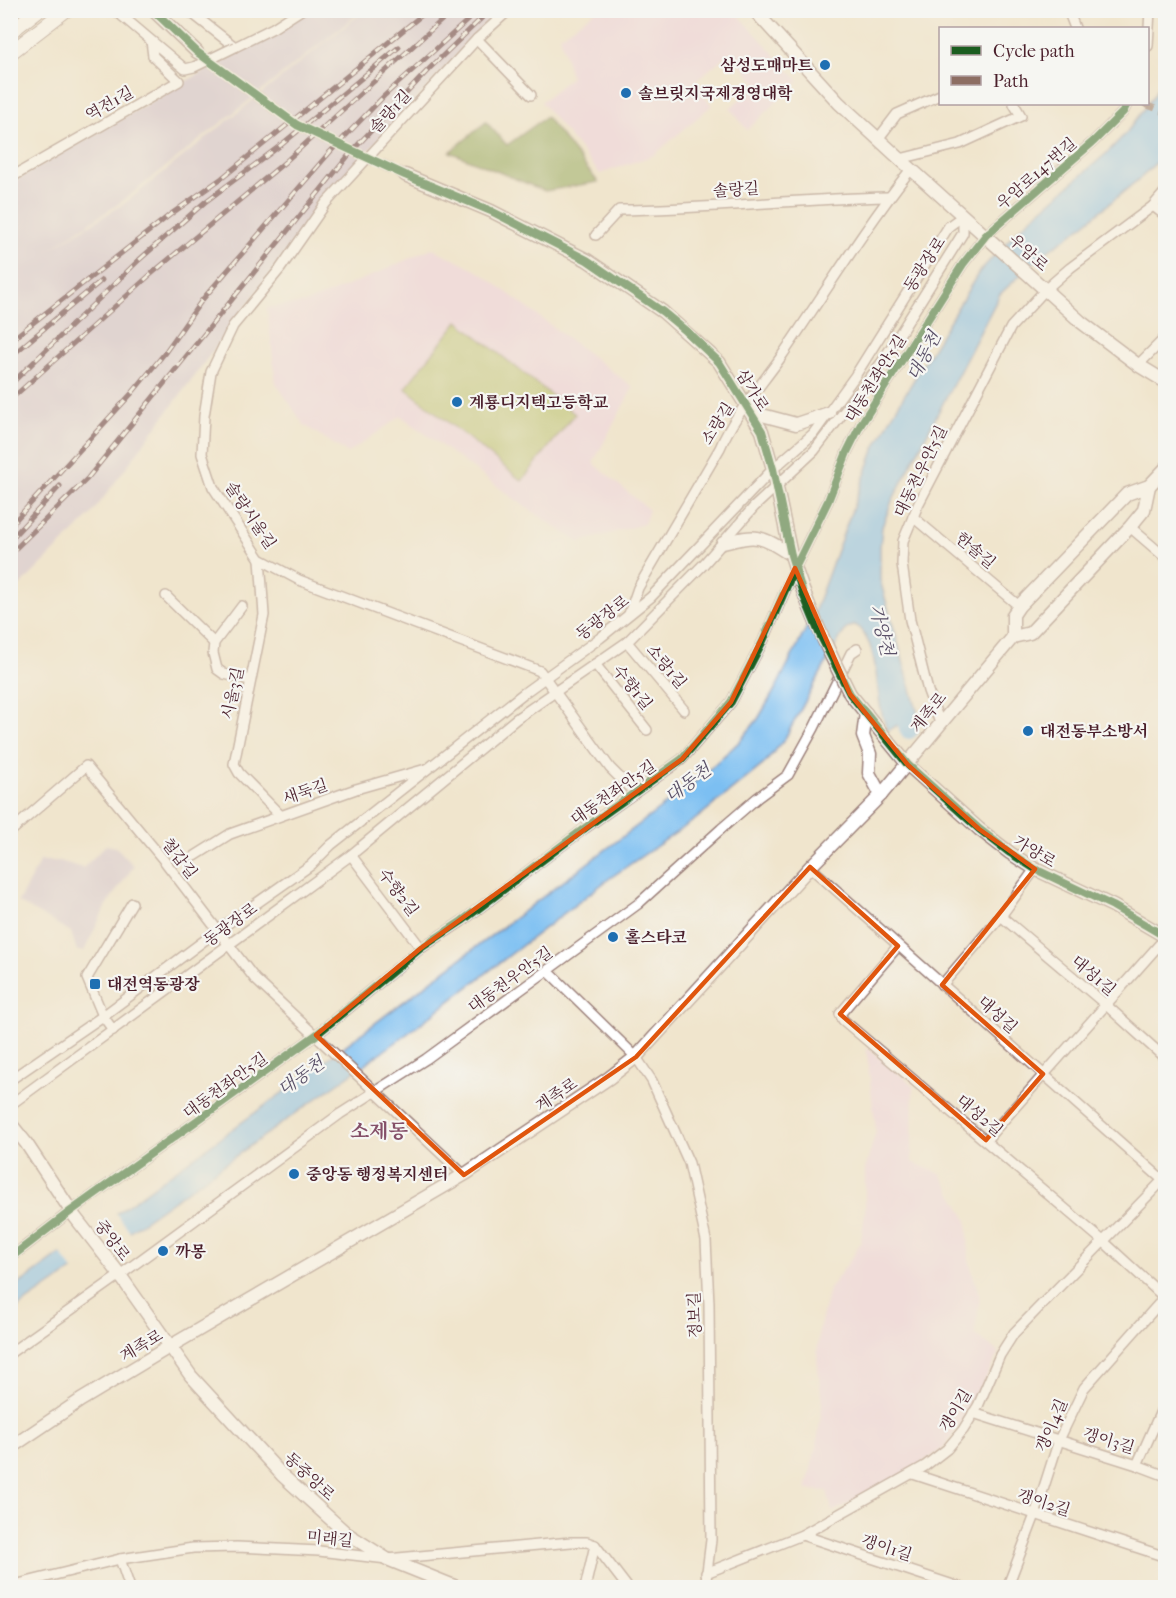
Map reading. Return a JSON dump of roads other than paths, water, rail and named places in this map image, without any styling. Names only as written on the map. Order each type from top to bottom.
[{"type":"main road","points":[[10,32],[38,10]]},
{"type":"main road","points":[[10,53],[66,10]]},
{"type":"main road","points":[[153,10],[197,52]]},
{"type":"main road","name":"우암로","points":[[754,10],[839,103],[1080,322],[1138,365],[1166,382]]},
{"type":"main road","name":"삼가로","points":[[405,175],[491,211],[587,260],[663,312],[719,362],[762,431],[777,485],[791,555],[803,594],[819,633],[850,694],[908,765]]},
{"type":"main road","points":[[747,405],[762,415],[796,424],[829,413]]},
{"type":"main road","name":"계족로","points":[[1019,606],[1127,494],[1149,486],[1166,468]]},
{"type":"main road","name":"계족로","points":[[10,1448],[81,1400],[169,1347],[464,1175],[609,1078],[636,1057],[810,867],[908,765],[940,723],[1013,638],[1030,633],[1130,527],[1144,510],[1149,486]]},
{"type":"main road","points":[[723,543],[750,536],[770,541],[791,555]]},
{"type":"main road","points":[[1013,638],[1013,615],[1019,606]]},
{"type":"main road","points":[[866,713],[863,736],[870,754],[869,773],[881,795]]},
{"type":"main road","name":"가양로","points":[[908,765],[1010,854],[1035,869],[1113,906],[1166,937]]},
{"type":"main road","name":"중앙로","points":[[10,1123],[169,1347]]},
{"type":"main road","name":"동중앙로","points":[[169,1347],[191,1376],[282,1474],[346,1533],[387,1559],[459,1587]]},
{"type":"street","points":[[116,10],[185,69],[194,67],[273,28],[301,10]]},
{"type":"street","points":[[188,10],[235,47]]},
{"type":"street","name":"솔랑1길","points":[[326,203],[477,39],[509,10]]},
{"type":"street","points":[[1068,10],[1075,27]]},
{"type":"street","points":[[1149,28],[1150,10]]},
{"type":"street","points":[[477,39],[531,95]]},
{"type":"street","name":"역전1길","points":[[10,177],[179,81],[153,56],[151,41]]},
{"type":"street","points":[[878,139],[897,114],[939,95]]},
{"type":"street","points":[[900,159],[960,144],[1021,116],[1015,105]]},
{"type":"street","name":"우암로147번길","points":[[986,235],[1094,141],[1126,105]]},
{"type":"street","name":"소랑길","points":[[628,615],[638,588],[720,448],[729,426],[747,405],[888,197],[911,169]]},
{"type":"street","name":"대동천우안5길","points":[[940,723],[928,691],[910,620],[902,564],[903,541],[913,517],[1011,327],[1046,289],[1094,248],[1153,206],[1166,191]]},
{"type":"street","name":"솔랑길","points":[[596,235],[619,210],[888,197]]},
{"type":"street","name":"솔랑시울길","points":[[326,203],[280,269],[232,326],[211,372],[204,416],[202,454],[213,488],[260,559],[299,580],[540,671],[610,768],[635,793]]},
{"type":"street","points":[[1153,206],[1166,216]]},
{"type":"street","name":"동광장로","points":[[10,1080],[103,1016],[217,931],[311,865],[331,845],[524,693],[651,597],[773,469],[813,434],[855,376],[949,226],[963,216]]},
{"type":"street","name":"동광장로","points":[[10,1105],[351,855],[516,719],[627,642],[702,566],[754,507],[814,452],[882,362],[963,233],[963,216]]},
{"type":"street","name":"대동천좌안5길","points":[[10,1258],[319,1038],[422,948],[682,759],[731,702],[763,641],[861,424],[963,264],[986,235]]},
{"type":"street","points":[[1138,365],[1166,337]]},
{"type":"street","name":"한솔길","points":[[913,517],[1019,606]]},
{"type":"street","points":[[1130,527],[1166,558]]},
{"type":"street","name":"시울3길","points":[[260,559],[264,615],[234,764],[239,773],[280,815]]},
{"type":"street","points":[[166,596],[214,644]]},
{"type":"street","points":[[242,606],[214,644],[213,653],[217,669],[224,674],[250,680]]},
{"type":"street","name":"소랑1길","points":[[627,642],[684,710]]},
{"type":"street","name":"대동천우안5길","points":[[10,1353],[372,1089],[426,1059],[638,904],[730,821],[788,775],[851,653],[857,650]]},
{"type":"street","name":"수향1길","points":[[595,664],[647,730]]},
{"type":"street","name":"철갑길","points":[[10,832],[86,766],[166,863],[255,979],[372,1089]]},
{"type":"street","name":"새둑길","points":[[195,856],[230,834],[280,815],[431,767]]},
{"type":"street","name":"수향2길","points":[[351,855],[422,948]]},
{"type":"street","name":"대성길","points":[[810,867],[1165,1180]]},
{"type":"street","points":[[942,984],[1001,916],[1035,869]]},
{"type":"street","points":[[113,1030],[103,1016],[87,978],[132,903]]},
{"type":"street","name":"대성1길","points":[[1001,916],[1166,1059]]},
{"type":"street","points":[[986,1140],[1166,937]]},
{"type":"street","name":"대성2길","points":[[898,946],[840,1014],[843,1020],[1103,1241],[1165,1299]]},
{"type":"street","name":"정보길","points":[[548,970],[636,1057],[652,1081],[689,1163],[706,1239],[710,1304],[711,1540],[705,1587]]},
{"type":"street","points":[[372,1089],[464,1175]]},
{"type":"street","name":"갱이길","points":[[706,1573],[802,1535],[913,1474],[947,1449],[974,1413],[1000,1355],[1014,1334],[1165,1180]]},
{"type":"street","name":"갱이4길","points":[[1007,1587],[1035,1515],[1059,1440],[1084,1388],[1165,1299]]},
{"type":"street","points":[[1137,1465],[1166,1400]]},
{"type":"street","name":"갱이3길","points":[[974,1413],[1166,1476]]},
{"type":"street","name":"갱이2길","points":[[913,1474],[1166,1557]]},
{"type":"street","name":"갱이1길","points":[[802,1535],[962,1587]]},
{"type":"street","name":"미래길","points":[[10,1586],[120,1559],[193,1548],[237,1547],[319,1551],[387,1559],[571,1542],[595,1545]]},
{"type":"street","points":[[585,1587],[595,1545]]},
{"type":"street","points":[[595,1545],[628,1587]]},
{"type":"street","points":[[120,1559],[130,1587]]},
{"type":"water","points":[[1165,62],[1165,153],[1145,174],[1076,231],[1041,256],[1000,294],[892,501],[882,527],[880,580],[918,714],[887,731],[872,651],[856,625],[847,628],[784,740],[764,764],[696,819],[610,878],[399,1040],[105,1249],[20,1306],[11,1315],[11,1290],[289,1088],[694,783],[740,741],[758,719],[776,688],[814,613],[874,450],[893,414],[979,272],[1020,228],[1108,152],[1127,132],[1149,105],[1163,76]]},
{"type":"waterway","name":"가양천","points":[[900,694],[909,729]]},
{"type":"tunnel","points":[[197,52],[297,125],[405,175]]},
{"type":"railway","points":[[10,341],[171,214],[222,178],[428,10]]},
{"type":"railway","points":[[10,400],[150,275],[285,162],[453,10]]},
{"type":"railway","points":[[10,554],[87,479],[353,150],[430,68],[490,10]]},
{"type":"railway","points":[[10,526],[132,393],[164,354],[202,300],[330,152],[384,96],[470,18]]},
{"type":"railway","points":[[10,385],[139,260],[205,202],[281,145],[399,47]]},
{"type":"railway","points":[[10,357],[102,280]]},
{"type":"railway","points":[[10,540],[60,486]]},
{"type":"place","name":"삼성도매마트","points":[[825,65]]},
{"type":"place","name":"솔브릿지국제경영대학","points":[[626,93]]},
{"type":"place","name":"계룡디지텍고등학교","points":[[457,402]]},
{"type":"place","name":"대전동부소방서","points":[[1028,731]]},
{"type":"place","name":"홀스타코","points":[[613,937]]},
{"type":"place","name":"대전역동광장","points":[[95,984]]},
{"type":"place","name":"중앙동 행정복지센터","points":[[294,1174]]},
{"type":"place","name":"까몽","points":[[163,1251]]},
{"type":"district","name":"소제동","points":[[379,1131]]},
{"type":"water label","name":"대동천","points":[[924,356]]},
{"type":"water label","name":"대동천","points":[[688,783]]},
{"type":"water label","name":"대동천","points":[[301,1076]]}]
